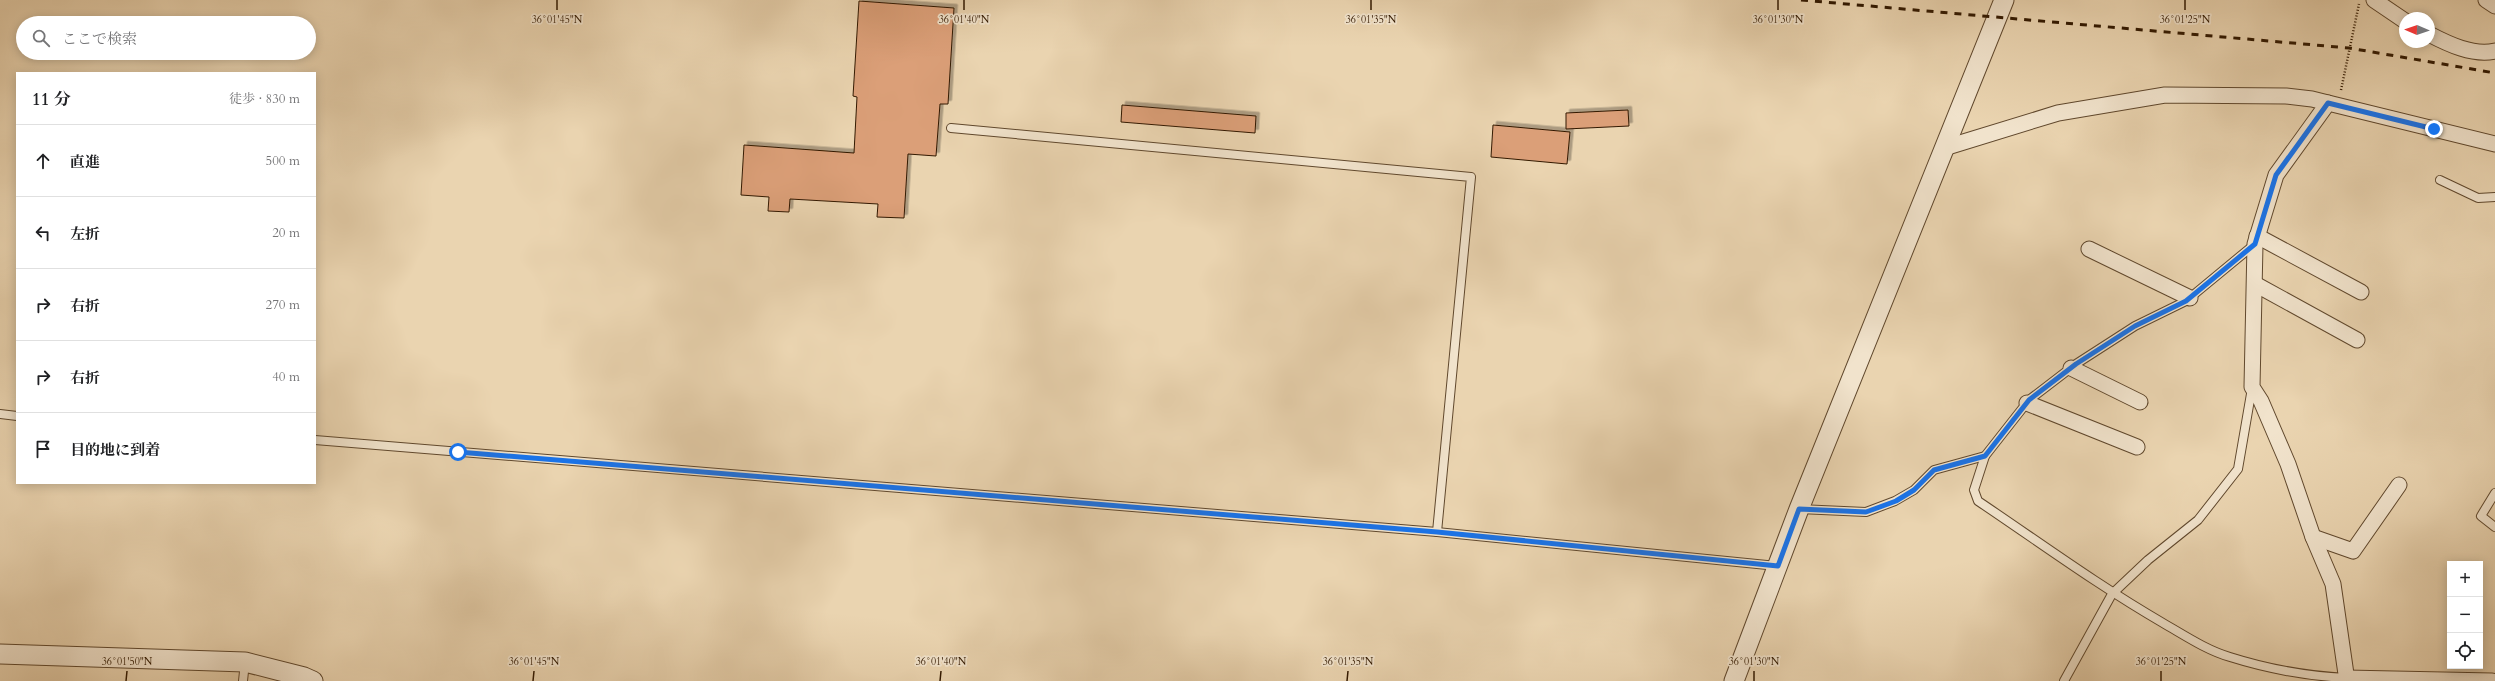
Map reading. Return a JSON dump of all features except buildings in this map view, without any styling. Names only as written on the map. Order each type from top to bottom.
[{"type":"street","points":[[1734,681],[1799,509],[2004,0]]},
{"type":"street","points":[[2374,0],[2399,17]]},
{"type":"street","points":[[2486,0],[2495,6]]},
{"type":"street","points":[[2435,37],[2448,44],[2484,54],[2495,51]]},
{"type":"street","points":[[1944,148],[2058,113],[2165,95],[2286,96],[2333,104],[2495,144]]},
{"type":"street","points":[[2333,104],[2276,175],[2256,240],[2252,387],[2261,401],[2288,464],[2313,537],[2333,584],[2347,679],[2492,681]]},
{"type":"street","points":[[2256,240],[2361,292]]},
{"type":"street","points":[[2090,249],[2190,298]]},
{"type":"street","points":[[2255,284],[2357,340]]},
{"type":"street","points":[[2071,368],[2140,402]]},
{"type":"street","points":[[2027,403],[2137,447]]},
{"type":"street","points":[[2313,537],[2353,551],[2399,485]]},
{"type":"street","points":[[0,654],[245,662],[304,677],[313,681]]},
{"type":"lane","points":[[951,128],[1471,177],[1437,532]]},
{"type":"lane","points":[[2440,180],[2478,198],[2495,197]]},
{"type":"lane","points":[[2256,240],[2190,298],[2135,326],[2071,368],[2027,403],[1985,456],[1974,490],[1978,501],[2055,552],[2112,594],[2196,642],[2229,657],[2314,677],[2347,679]]},
{"type":"lane","points":[[2064,681],[2112,594],[2148,560],[2198,520],[2238,469],[2252,387]]},
{"type":"lane","points":[[0,414],[16,416]]},
{"type":"lane","points":[[316,440],[1437,532],[1778,566]]},
{"type":"lane","points":[[1799,509],[1866,512],[1896,501],[1914,490],[1934,470],[1985,456]]},
{"type":"lane","points":[[2495,493],[2481,516],[2495,527]]},
{"type":"lane","points":[[243,681],[245,662]]},
{"type":"path","points":[[2333,104],[2360,0]]},
{"type":"railway","points":[[1801,0],[2349,48],[2495,73]]},
{"type":"route","points":[[458,452],[1437,532],[1778,566],[1799,509],[1866,512],[1896,501],[1914,490],[1934,470],[1985,456],[2029,400],[2076,364],[2135,326],[2186,301],[2255,244],[2276,175],[2328,103],[2434,129]]}]
